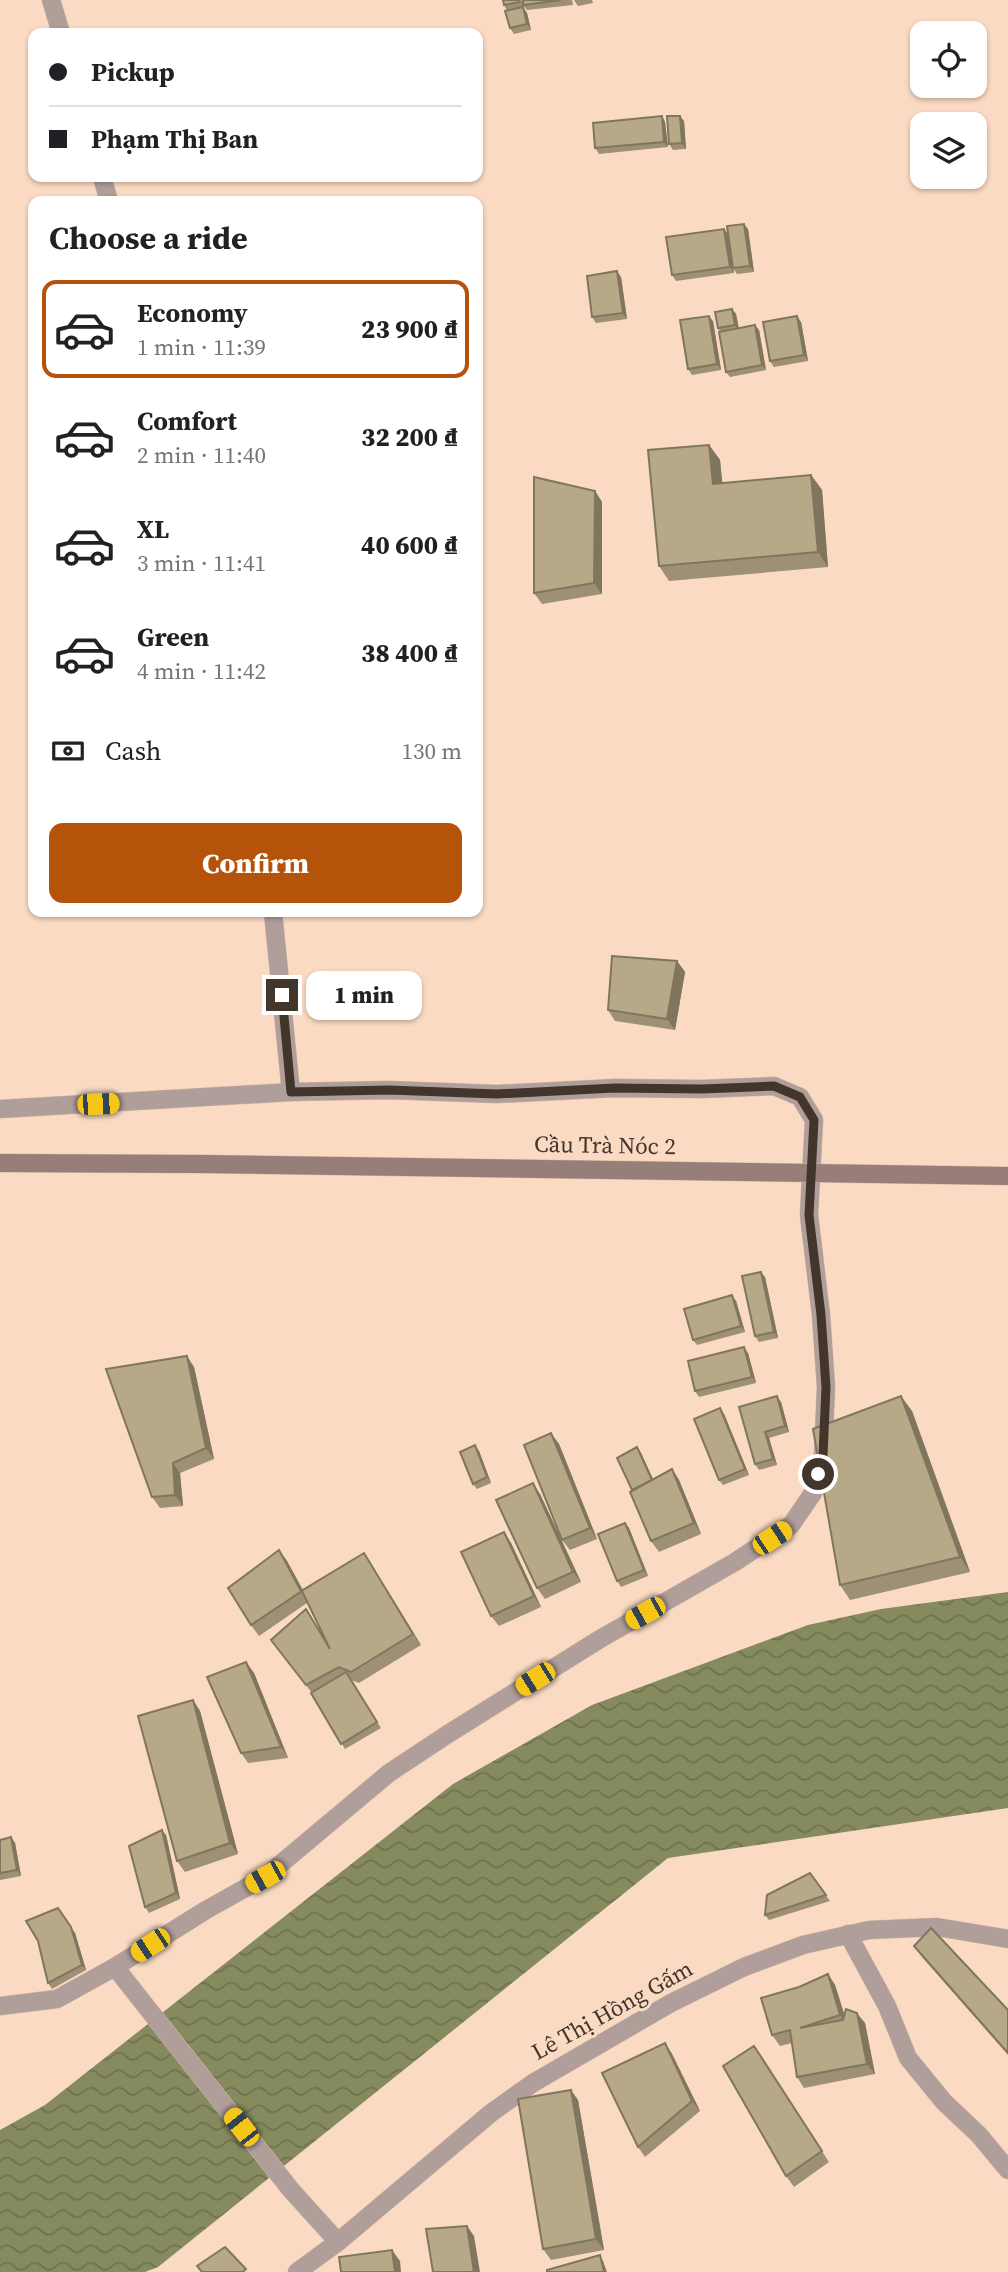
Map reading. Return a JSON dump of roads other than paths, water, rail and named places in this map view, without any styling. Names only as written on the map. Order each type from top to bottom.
[{"type":"main road","name":"Cầu Trà Nóc 2","points":[[0,1163],[1008,1175]]},
{"type":"street","points":[[51,0],[59,28]]},
{"type":"street","points":[[274,917],[291,1092]]},
{"type":"street","points":[[0,1109],[291,1092],[389,1090],[497,1094],[615,1088],[774,1086],[800,1097],[814,1120],[809,1215],[821,1315],[826,1387],[823,1455],[813,1493],[791,1525],[735,1562],[600,1639],[389,1773],[265,1877],[206,1910],[115,1968],[57,1999],[0,2006]]},
{"type":"street","name":"Lê Thị Hồng Gấm","points":[[297,2272],[338,2242],[491,2113],[533,2083],[670,2003],[744,1967],[803,1945],[869,1930],[937,1927],[1008,1939]]},
{"type":"street","points":[[848,1934],[887,2006],[908,2059],[1008,2170]]},
{"type":"street","points":[[115,1968],[291,2190],[338,2242]]},
{"type":"water","points":[[1008,1592],[1008,1808],[668,1858],[158,2267],[145,2272],[0,2272],[0,2130],[45,2105],[453,1784],[592,1705],[808,1625],[881,1609]]}]
